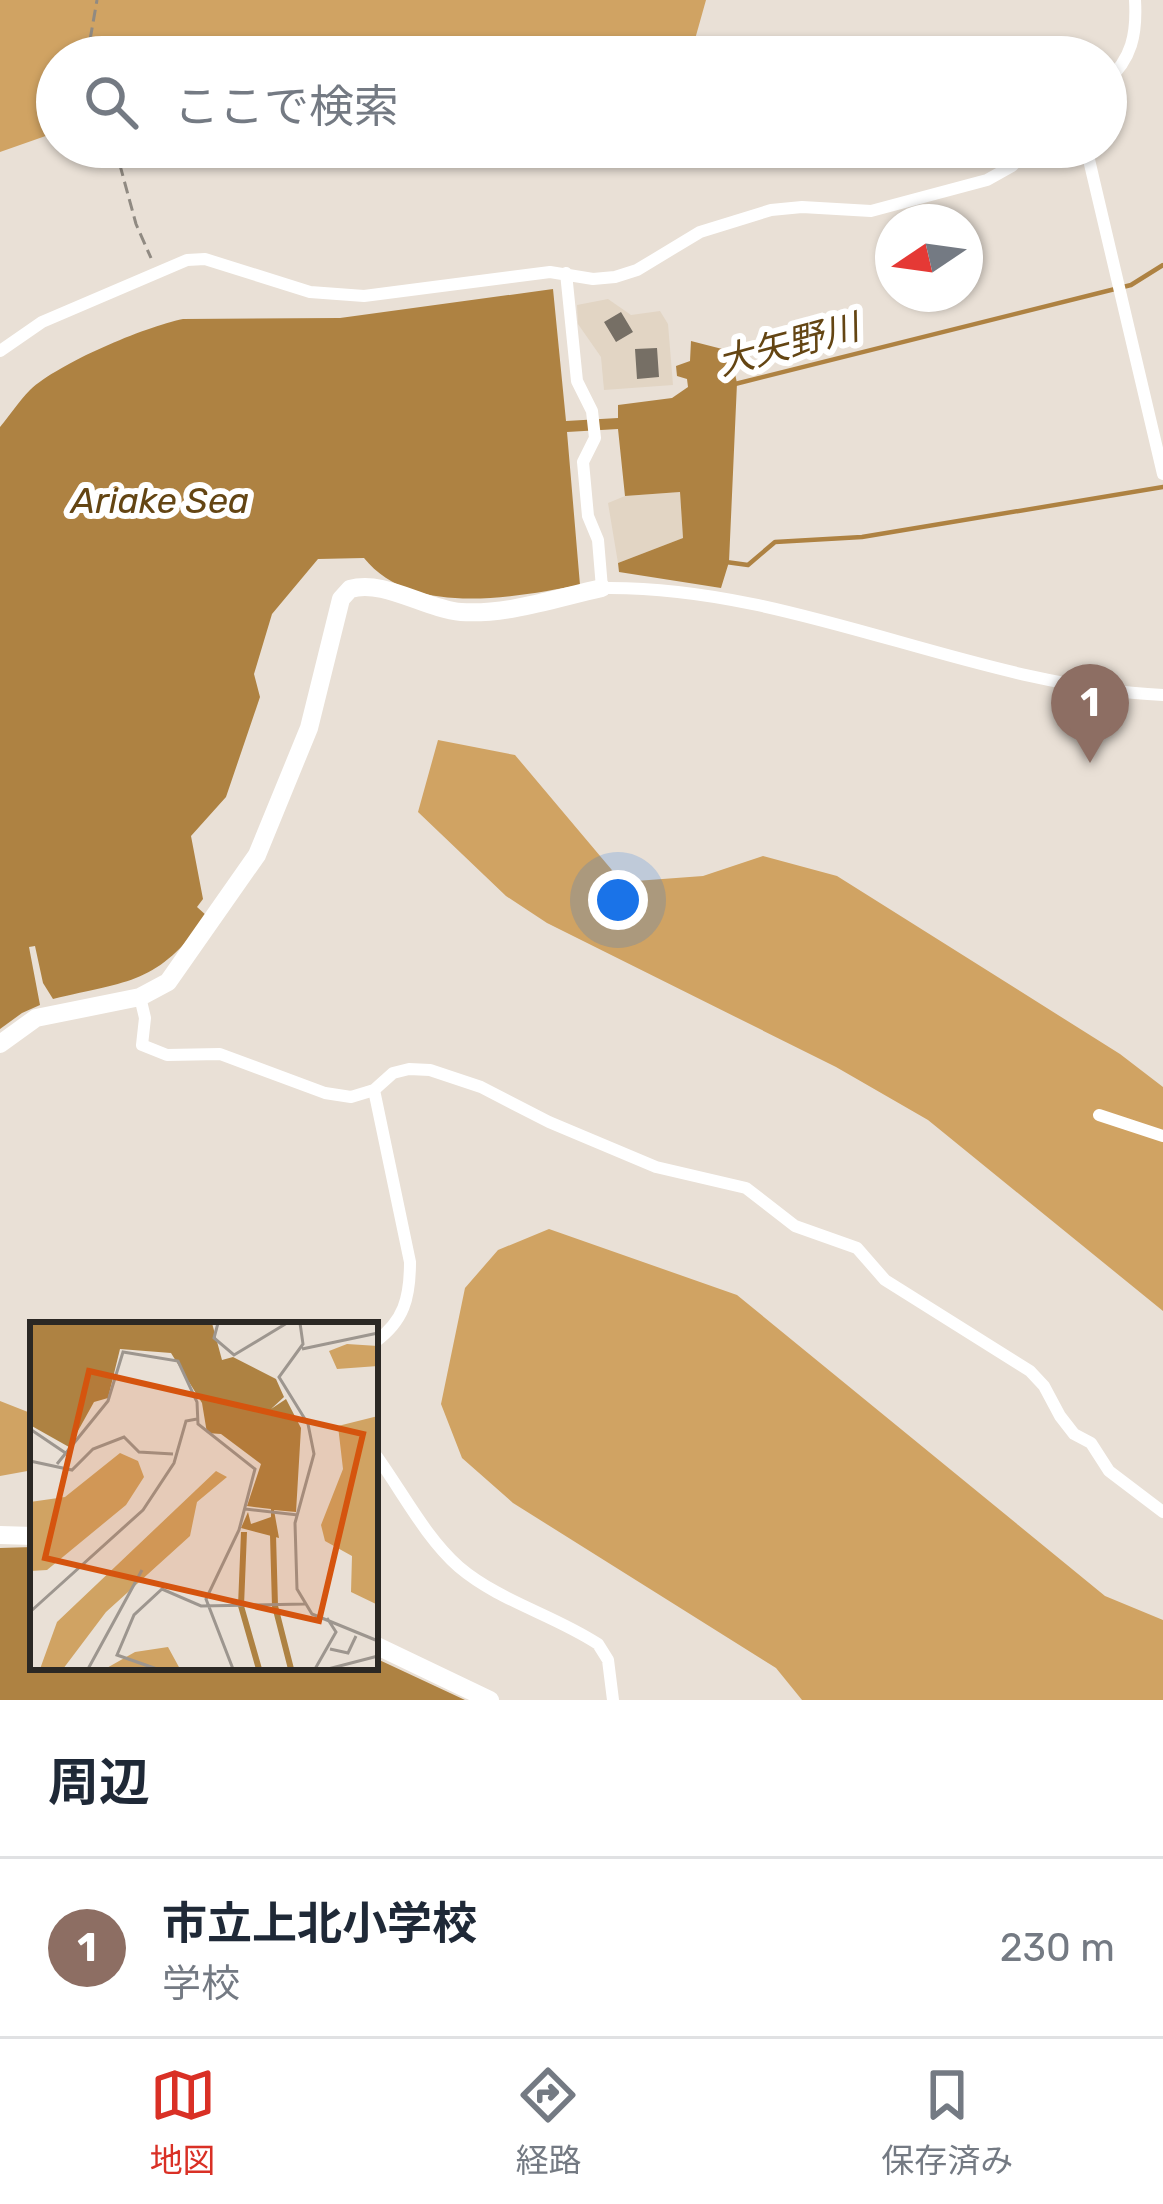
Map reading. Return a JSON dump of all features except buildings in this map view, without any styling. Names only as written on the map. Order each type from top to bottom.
[{"type":"street","points":[[1127,55],[1137,30],[1136,0]]},
{"type":"street","points":[[0,351],[42,322],[187,260],[206,259],[310,292],[364,296],[566,273],[593,279],[615,277],[637,270],[700,232],[771,210],[891,208],[1000,175],[1008,168]]},
{"type":"street","points":[[1091,168],[1163,474]]},
{"type":"street","points":[[566,273],[578,381],[593,426],[583,462],[602,588]]},
{"type":"street","points":[[0,1044],[36,1018],[140,998],[168,982],[257,855],[309,728],[341,599],[350,589],[366,586],[455,612],[492,612],[602,588],[643,588],[737,600],[986,668],[1163,695]]},
{"type":"street","points":[[140,998],[144,1047],[167,1055],[220,1054],[325,1093],[351,1097],[374,1090],[393,1073],[430,1070],[481,1087],[656,1167],[746,1187],[795,1226],[857,1248],[867,1263],[915,1300],[1030,1371],[1074,1434],[1090,1443],[1109,1471],[1163,1513]]},
{"type":"street","points":[[374,1090],[410,1262],[410,1290],[403,1314],[378,1339]]},
{"type":"street","points":[[1100,1114],[1163,1136]]},
{"type":"street","points":[[378,1458],[458,1566],[598,1644],[608,1660],[613,1700]]},
{"type":"street","points":[[0,1535],[30,1536]]},
{"type":"street","points":[[378,1646],[490,1700]]},
{"type":"path","points":[[91,36],[97,0]]},
{"type":"path","points":[[121,168],[136,224],[157,271]]},
{"type":"shaded area","points":[[0,0],[706,0],[696,36],[36,36],[36,139],[0,152]]},
{"type":"shaded area","points":[[608,299],[631,315],[660,311],[668,324],[673,385],[604,390],[601,357],[578,324],[577,305]]},
{"type":"shaded area","points":[[680,492],[683,538],[618,563],[608,503],[625,496]]},
{"type":"shaded area","points":[[438,740],[515,755],[622,882],[703,876],[763,856],[837,876],[1120,1054],[1163,1087],[1163,1311],[928,1120],[836,1067],[547,923],[506,896],[418,812]]},
{"type":"shaded area","points":[[549,1229],[737,1295],[1105,1596],[1163,1620],[1163,1700],[802,1700],[776,1668],[513,1503],[462,1458],[441,1404],[465,1288],[498,1250]]},
{"type":"shaded area","points":[[0,1401],[30,1413],[30,1471],[0,1476]]},
{"type":"water","name":"Ariake Sea","points":[[553,289],[566,421],[618,418],[618,405],[672,398],[688,387],[687,379],[677,376],[676,366],[690,361],[691,341],[730,351],[737,383],[729,562],[721,588],[619,572],[618,563],[683,538],[680,492],[625,496],[618,429],[567,432],[580,585],[496,598],[436,596],[384,577],[364,558],[318,559],[272,614],[254,674],[260,697],[226,797],[191,836],[203,899],[197,907],[207,916],[156,968],[123,983],[53,999],[43,983],[35,946],[29,947],[40,1005],[0,1029],[0,427],[43,380],[81,358],[166,323],[340,318]]},
{"type":"water","points":[[30,1547],[30,1670],[378,1670],[378,1659],[465,1700],[0,1700],[0,1548]]},
{"type":"waterway","name":"大矢野川","points":[[731,385],[1131,285],[1163,265]]},
{"type":"waterway","points":[[726,562],[748,565],[775,542],[862,537],[1163,487]]},
{"type":"place","name":"市立上北小学校","points":[[1090,763]]}]
